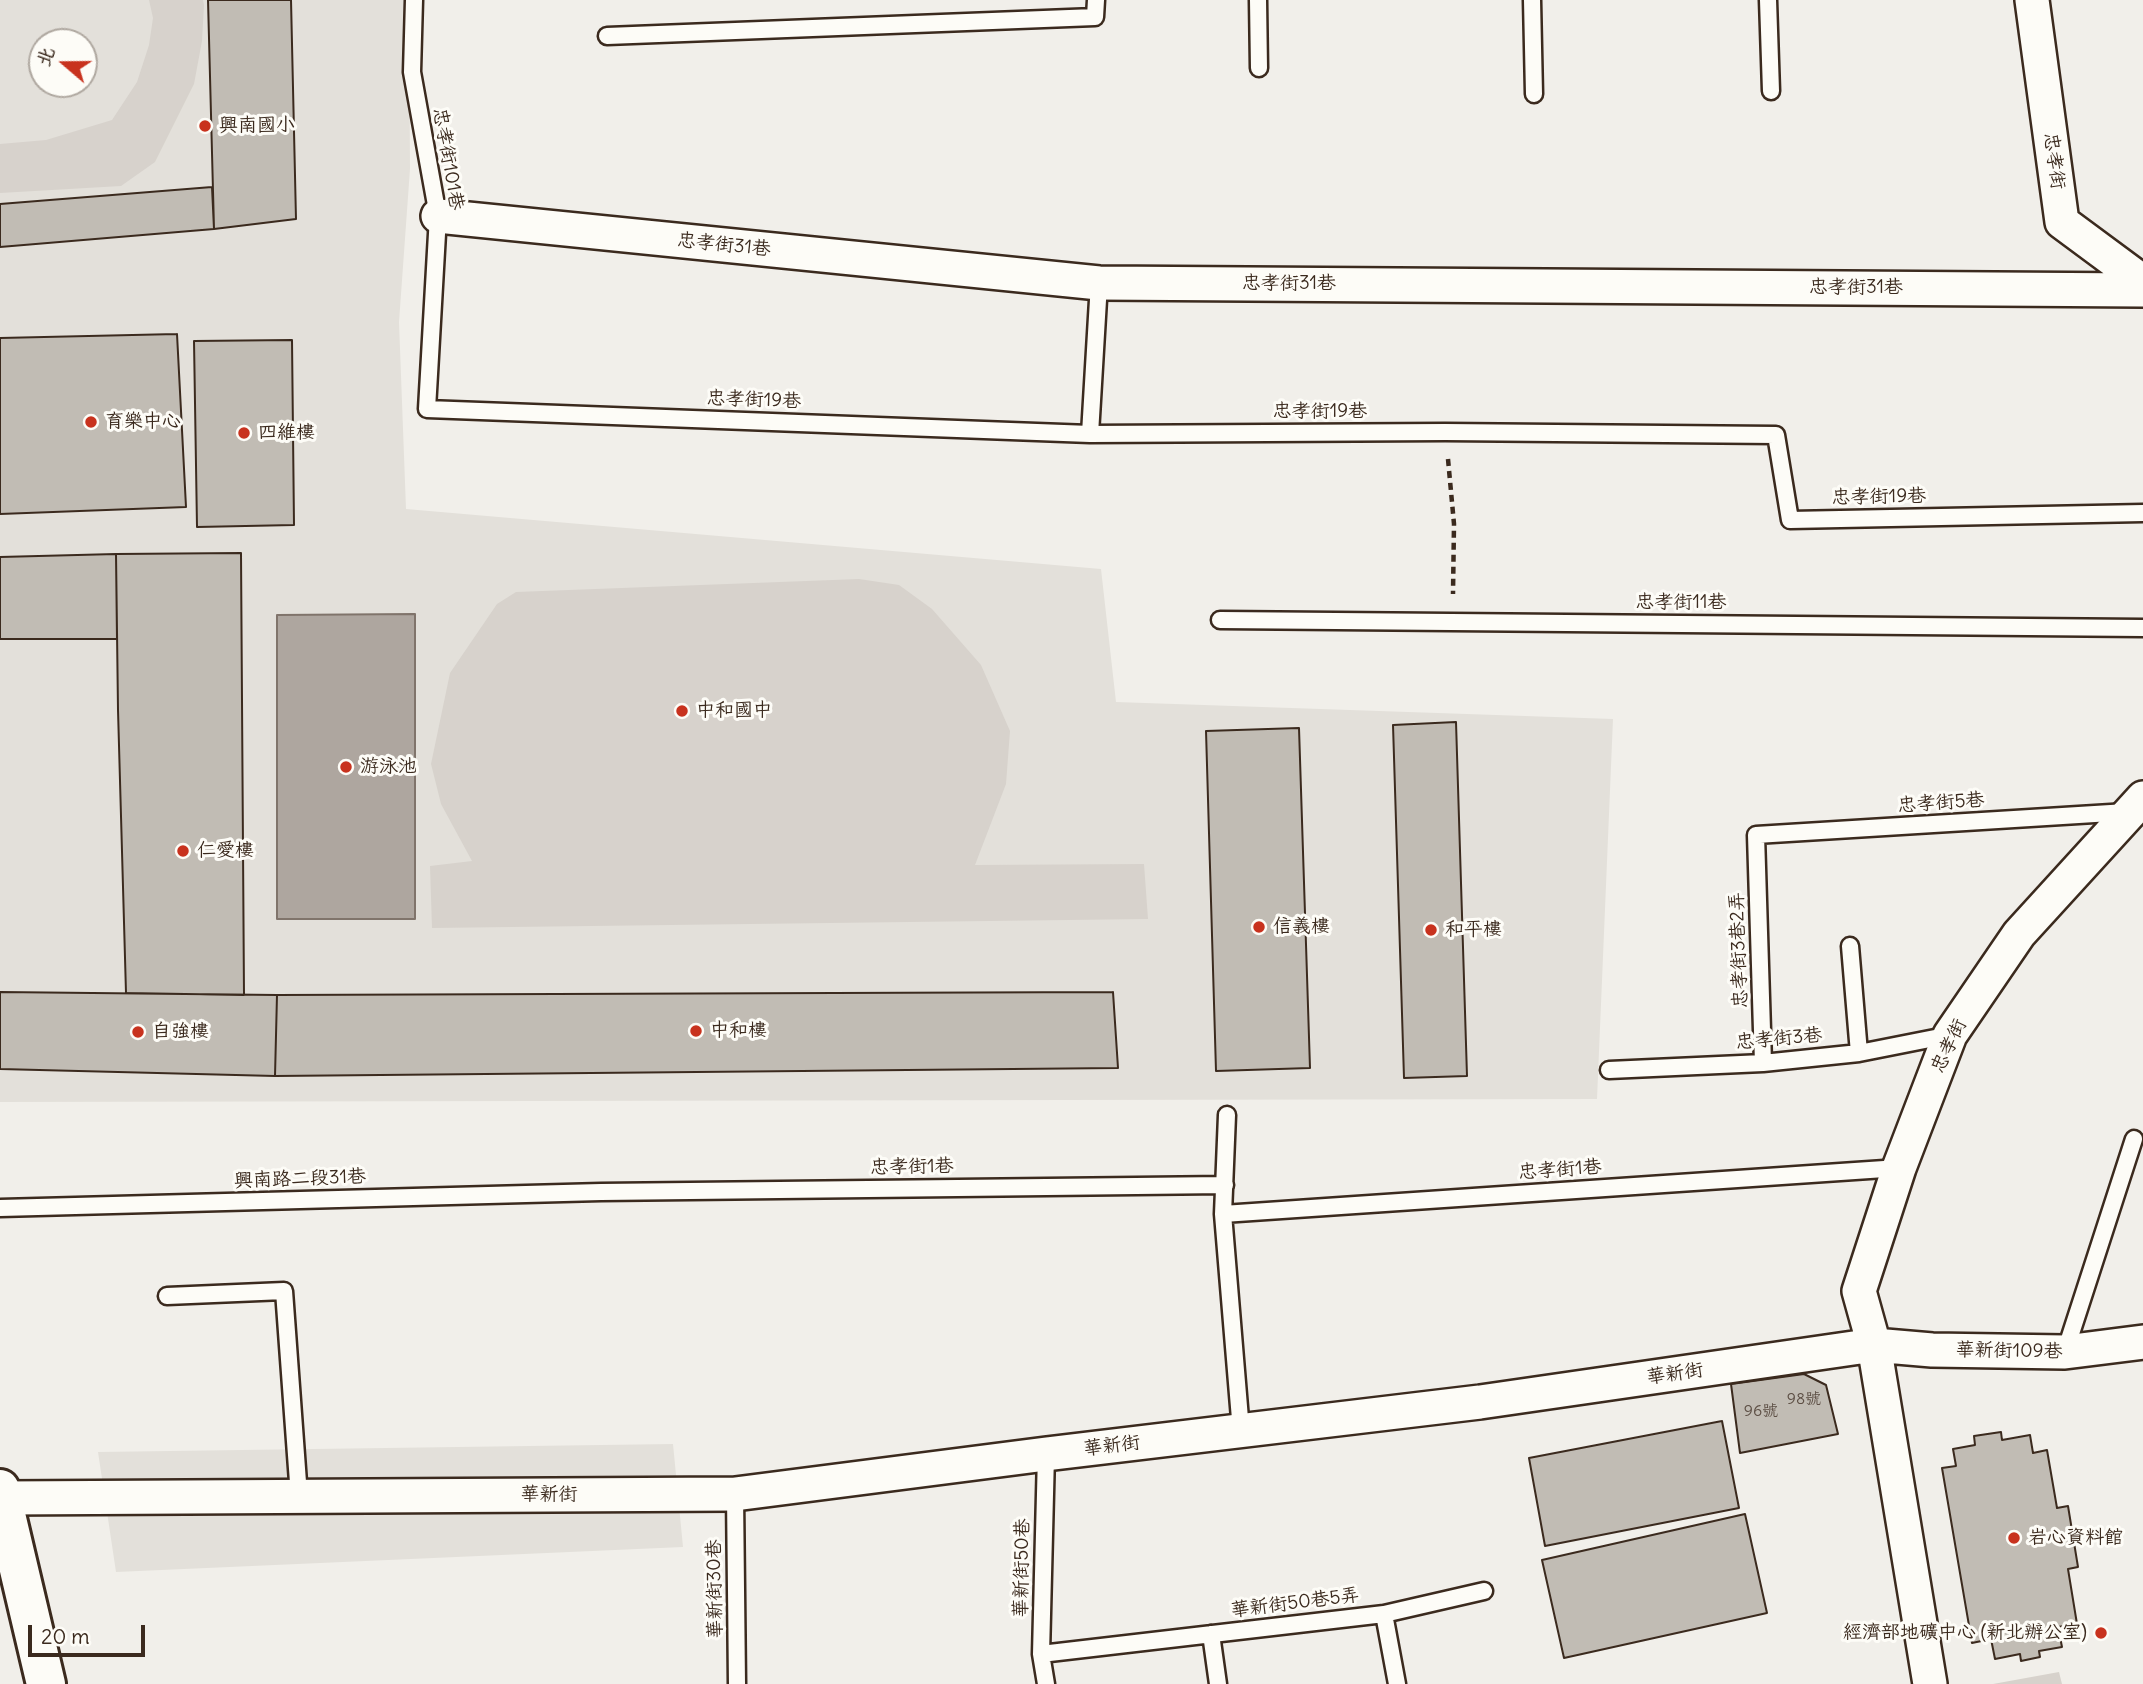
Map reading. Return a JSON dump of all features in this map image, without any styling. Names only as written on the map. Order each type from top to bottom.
[{"type":"street","name":"忠孝街","points":[[2032,0],[2062,222],[2143,282]]},
{"type":"street","name":"忠孝街31巷","points":[[438,216],[1099,283],[2143,290]]},
{"type":"street","name":"忠孝街","points":[[1874,1345],[1859,1292],[1899,1168],[1950,1035],[2019,934],[2136,805]]},
{"type":"street","name":"華新街109巷","points":[[1874,1345],[1933,1350],[2065,1352],[2143,1342]]},
{"type":"street","name":"華新街","points":[[1,1495],[735,1494],[1480,1402],[1874,1345]]},
{"type":"street","points":[[1874,1345],[1930,1684]]},
{"type":"street","points":[[1,1495],[46,1684]]},
{"type":"lane","name":"忠孝街101巷","points":[[414,0],[412,72],[438,216],[427,409]]},
{"type":"lane","points":[[607,36],[1096,17],[1096,0]]},
{"type":"lane","points":[[1258,0],[1259,68]]},
{"type":"lane","points":[[1532,0],[1534,94]]},
{"type":"lane","points":[[1768,0],[1771,91]]},
{"type":"lane","points":[[1090,434],[1099,283]]},
{"type":"lane","name":"忠孝街19巷","points":[[427,409],[1090,434],[1445,432],[1776,435],[1790,520],[2143,513]]},
{"type":"lane","name":"忠孝街11巷","points":[[1220,620],[2143,628]]},
{"type":"lane","name":"忠孝街5巷","points":[[1756,835],[2136,805]]},
{"type":"lane","name":"忠孝街3巷2弄","points":[[1756,835],[1763,1063]]},
{"type":"lane","points":[[1850,946],[1859,1053]]},
{"type":"lane","name":"忠孝街3巷","points":[[1609,1070],[1763,1063],[1859,1053],[1950,1035]]},
{"type":"lane","points":[[1227,1115],[1223,1213],[1241,1431]]},
{"type":"lane","points":[[2065,1352],[2134,1139]]},
{"type":"lane","name":"忠孝街1巷","points":[[1223,1213],[1899,1168]]},
{"type":"lane","name":"忠孝街1巷","points":[[601,1192],[1224,1185]]},
{"type":"lane","name":"興南路二段31巷","points":[[0,1208],[601,1192]]},
{"type":"lane","points":[[167,1296],[284,1291],[299,1496]]},
{"type":"lane","name":"華新街50巷","points":[[1045,1454],[1041,1654],[1046,1684]]},
{"type":"lane","name":"華新街30巷","points":[[735,1494],[737,1684]]},
{"type":"lane","name":"華新街50巷5弄","points":[[1041,1654],[1384,1614],[1484,1591]]},
{"type":"lane","name":"華新街50巷5弄","points":[[1384,1614],[1397,1684]]},
{"type":"lane","name":"華新街50巷5弄","points":[[1211,1634],[1218,1684]]},
{"type":"path","points":[[1445,432],[1454,524],[1453,622]]},
{"type":"shaded area","name":"中和國中","points":[[0,0],[409,0],[410,169],[399,322],[406,509],[1101,569],[1116,702],[1613,719],[1597,1099],[0,1102]]},
{"type":"shaded area","points":[[149,0],[203,0],[204,5],[202,41],[194,84],[155,162],[121,186],[0,193],[0,144],[46,140],[112,120],[137,82],[149,45],[153,18]]},
{"type":"shaded area","points":[[859,579],[899,585],[932,609],[981,665],[1010,731],[1006,784],[975,865],[1144,864],[1148,919],[432,928],[430,866],[472,861],[441,804],[431,764],[450,673],[497,604],[516,592]]},
{"type":"shaded area","name":"游泳池","points":[[415,614],[415,919],[277,919],[277,615]]},
{"type":"shaded area","points":[[673,1444],[683,1547],[116,1572],[98,1452]]},
{"type":"shaded area","points":[[2059,1672],[2062,1684],[1993,1684]]},
{"type":"building","points":[[208,0],[291,0],[296,219],[214,229]]},
{"type":"building","points":[[212,187],[214,229],[0,247],[0,204]]},
{"type":"building","name":"育樂中心","points":[[177,334],[186,507],[0,514],[0,338]]},
{"type":"building","name":"四維樓","points":[[292,340],[294,525],[197,527],[194,341]]},
{"type":"building","name":"仁愛樓","points":[[241,553],[244,995],[126,993],[116,554]]},
{"type":"building","points":[[116,554],[117,639],[0,639],[0,557]]},
{"type":"building","name":"和平樓","points":[[1456,722],[1467,1076],[1404,1078],[1393,725]]},
{"type":"building","name":"信義樓","points":[[1299,728],[1310,1068],[1216,1071],[1206,731]]},
{"type":"building","name":"自強樓","points":[[0,992],[277,995],[275,1076],[0,1069]]},
{"type":"building","name":"中和樓","points":[[1113,992],[1118,1068],[275,1076],[277,995]]},
{"type":"building","points":[[1804,1374],[1826,1385],[1838,1434],[1740,1453],[1731,1384]]},
{"type":"building","points":[[1722,1421],[1739,1508],[1545,1546],[1529,1458]]},
{"type":"building","name":"岩心資料館","points":[[2001,1432],[2002,1440],[2030,1435],[2033,1453],[2047,1450],[2057,1508],[2068,1506],[2078,1567],[2068,1569],[2077,1624],[2058,1627],[2062,1647],[2039,1651],[2040,1657],[2021,1661],[2020,1654],[1995,1659],[1991,1639],[1972,1643],[1942,1468],[1956,1466],[1953,1449],[1975,1445],[1974,1436]]},
{"type":"building","points":[[1745,1514],[1767,1613],[1564,1658],[1542,1560]]},
{"type":"place","name":"興南國小","points":[[205,126]]},
{"type":"place","name":"育樂中心","points":[[91,422]]},
{"type":"place","name":"四維樓","points":[[244,433]]},
{"type":"place","name":"中和國中","points":[[682,711]]},
{"type":"place","name":"游泳池","points":[[346,767]]},
{"type":"place","name":"仁愛樓","points":[[183,851]]},
{"type":"place","name":"信義樓","points":[[1259,927]]},
{"type":"place","name":"和平樓","points":[[1431,930]]},
{"type":"place","name":"中和樓","points":[[696,1031]]},
{"type":"place","name":"自強樓","points":[[138,1032]]},
{"type":"place","name":"岩心資料館","points":[[2014,1538]]},
{"type":"place","name":"經濟部地礦中心 (新北辦公室)","points":[[2101,1633]]}]
